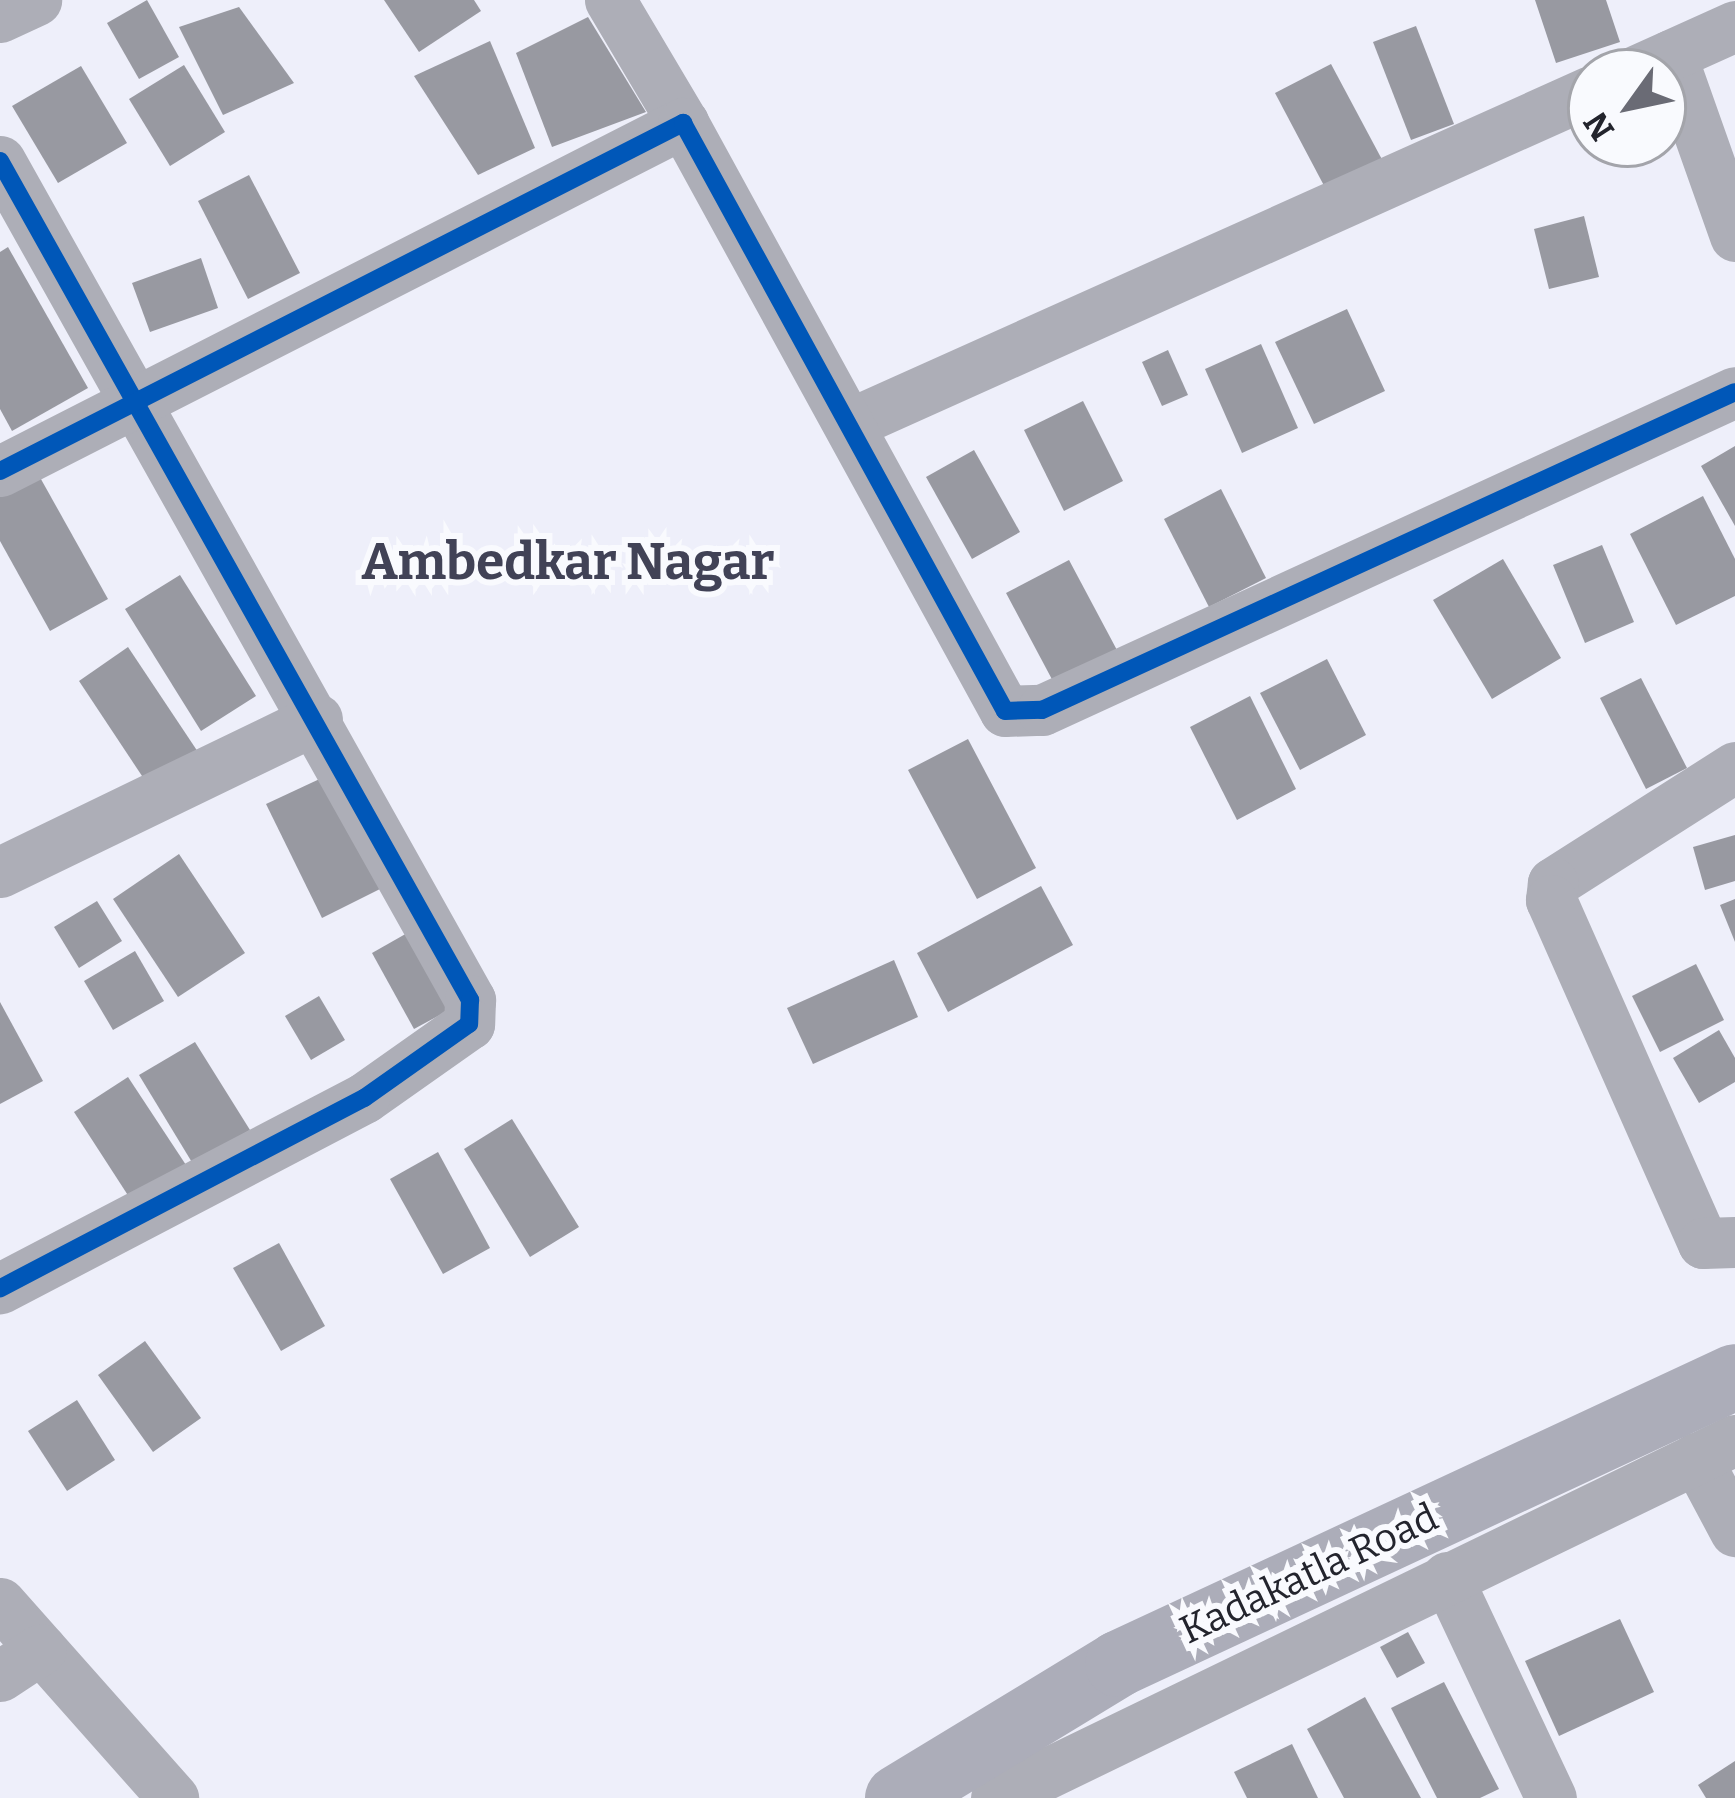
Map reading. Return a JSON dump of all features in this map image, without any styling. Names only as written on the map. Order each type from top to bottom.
[{"type":"street","points":[[0,17],[36,0]]},
{"type":"street","points":[[610,0],[683,123],[1005,711],[1042,710],[1735,392]]},
{"type":"street","points":[[1686,48],[1735,26]]},
{"type":"street","points":[[849,424],[1567,102]]},
{"type":"street","points":[[0,471],[683,123]]},
{"type":"street","points":[[1687,136],[1735,236]]},
{"type":"street","points":[[0,161],[317,719],[470,1000],[469,1024],[364,1097],[0,1288]]},
{"type":"street","points":[[0,872],[317,719]]},
{"type":"street","points":[[1734,771],[1553,884],[1551,900],[1703,1243],[1735,1242]]},
{"type":"street","name":"Kadakatla Road","points":[[898,1798],[1118,1664],[1735,1377]]},
{"type":"street","points":[[996,1798],[1715,1449],[1735,1531]]},
{"type":"street","points":[[1447,1577],[1551,1798]]},
{"type":"street","points":[[0,1603],[20,1662],[152,1792]]},
{"type":"building","points":[[147,0],[179,57],[139,79],[107,23]]},
{"type":"building","points":[[384,0],[474,0],[481,11],[419,52]]},
{"type":"building","points":[[1535,0],[1606,0],[1620,42],[1602,48],[1567,48],[1567,59],[1556,63]]},
{"type":"building","points":[[239,7],[294,83],[223,115],[179,27]]},
{"type":"building","points":[[588,17],[646,112],[552,147],[516,53]]},
{"type":"building","points":[[1416,26],[1454,124],[1411,140],[1373,42]]},
{"type":"building","points":[[490,41],[535,148],[478,175],[414,76]]},
{"type":"building","points":[[1331,64],[1386,167],[1330,197],[1275,93]]},
{"type":"building","points":[[184,65],[225,132],[170,166],[129,99]]},
{"type":"building","points":[[81,66],[127,143],[58,183],[12,106]]},
{"type":"building","points":[[249,175],[300,273],[248,299],[198,201]]},
{"type":"building","points":[[1584,216],[1599,277],[1549,289],[1534,229]]},
{"type":"building","points":[[8,247],[88,388],[12,431],[0,409],[0,252]]},
{"type":"building","points":[[201,258],[218,308],[150,332],[132,283]]},
{"type":"building","points":[[1347,309],[1385,391],[1314,424],[1275,342]]},
{"type":"building","points":[[1261,344],[1298,428],[1242,453],[1205,369]]},
{"type":"building","points":[[1168,350],[1188,395],[1162,406],[1142,362]]},
{"type":"building","points":[[1083,401],[1123,481],[1064,511],[1024,430]]},
{"type":"building","points":[[1735,446],[1735,526],[1701,466]]},
{"type":"building","points":[[974,450],[1020,532],[972,559],[926,477]]},
{"type":"building","points":[[37,472],[108,599],[50,631],[0,541],[0,492]]},
{"type":"building","points":[[1221,489],[1266,578],[1209,607],[1164,519]]},
{"type":"building","points":[[1703,496],[1735,559],[1735,596],[1676,625],[1630,534]]},
{"type":"building","points":[[1602,545],[1634,622],[1585,643],[1553,565]]},
{"type":"building","points":[[1503,559],[1561,658],[1492,699],[1433,600]]},
{"type":"building","points":[[1069,560],[1118,652],[1055,685],[1006,593]]},
{"type":"building","points":[[180,575],[256,696],[201,731],[125,609]]},
{"type":"building","points":[[128,647],[198,752],[148,785],[79,681]]},
{"type":"building","points":[[1327,659],[1366,735],[1300,770],[1260,693]]},
{"type":"building","points":[[1641,678],[1687,768],[1646,789],[1600,698]]},
{"type":"building","points":[[1250,696],[1296,789],[1237,820],[1190,727]]},
{"type":"building","points":[[968,739],[1036,868],[977,899],[908,770]]},
{"type":"building","points":[[326,776],[380,889],[322,918],[266,804]]},
{"type":"building","points":[[1735,835],[1735,881],[1705,890],[1693,847]]},
{"type":"building","points":[[179,854],[245,953],[178,997],[113,899]]},
{"type":"building","points":[[1041,886],[1073,945],[948,1012],[917,953]]},
{"type":"building","points":[[1735,899],[1735,942],[1720,905]]},
{"type":"building","points":[[97,901],[122,941],[79,968],[54,927]]},
{"type":"building","points":[[409,932],[451,1009],[414,1029],[372,953]]},
{"type":"building","points":[[135,951],[164,1001],[113,1030],[84,981]]},
{"type":"building","points":[[894,960],[918,1017],[813,1064],[787,1008]]},
{"type":"building","points":[[1696,964],[1724,1020],[1660,1052],[1632,996]]},
{"type":"building","points":[[319,996],[345,1040],[311,1060],[285,1016]]},
{"type":"building","points":[[0,1002],[43,1081],[0,1104]]},
{"type":"building","points":[[1719,1030],[1735,1058],[1735,1082],[1699,1103],[1673,1058]]},
{"type":"building","points":[[195,1042],[250,1130],[193,1164],[139,1075]]},
{"type":"building","points":[[128,1077],[186,1165],[131,1200],[74,1112]]},
{"type":"building","points":[[512,1119],[579,1227],[530,1257],[464,1149]]},
{"type":"building","points":[[438,1152],[490,1248],[443,1274],[390,1179]]},
{"type":"building","points":[[279,1243],[325,1326],[281,1351],[233,1268]]},
{"type":"building","points":[[145,1341],[201,1418],[153,1452],[98,1375]]},
{"type":"building","points":[[77,1400],[115,1460],[67,1491],[28,1431]]},
{"type":"building","points":[[1620,1619],[1654,1692],[1559,1736],[1525,1661]]},
{"type":"building","points":[[1408,1632],[1425,1663],[1397,1678],[1380,1647]]},
{"type":"building","points":[[1444,1682],[1499,1789],[1480,1798],[1437,1798],[1391,1708]]},
{"type":"building","points":[[1365,1697],[1421,1798],[1344,1798],[1307,1729]]},
{"type":"building","points":[[1292,1744],[1318,1798],[1247,1798],[1234,1772]]},
{"type":"building","points":[[1735,1761],[1735,1798],[1706,1798],[1698,1785]]},
{"type":"cycle path","points":[[0,471],[683,123],[1005,711],[1042,710],[1735,392]]},
{"type":"cycle path","points":[[0,161],[470,1000],[469,1024],[364,1098],[0,1288]]},
{"type":"district","name":"Ambedkar Nagar","points":[[568,562]]}]
